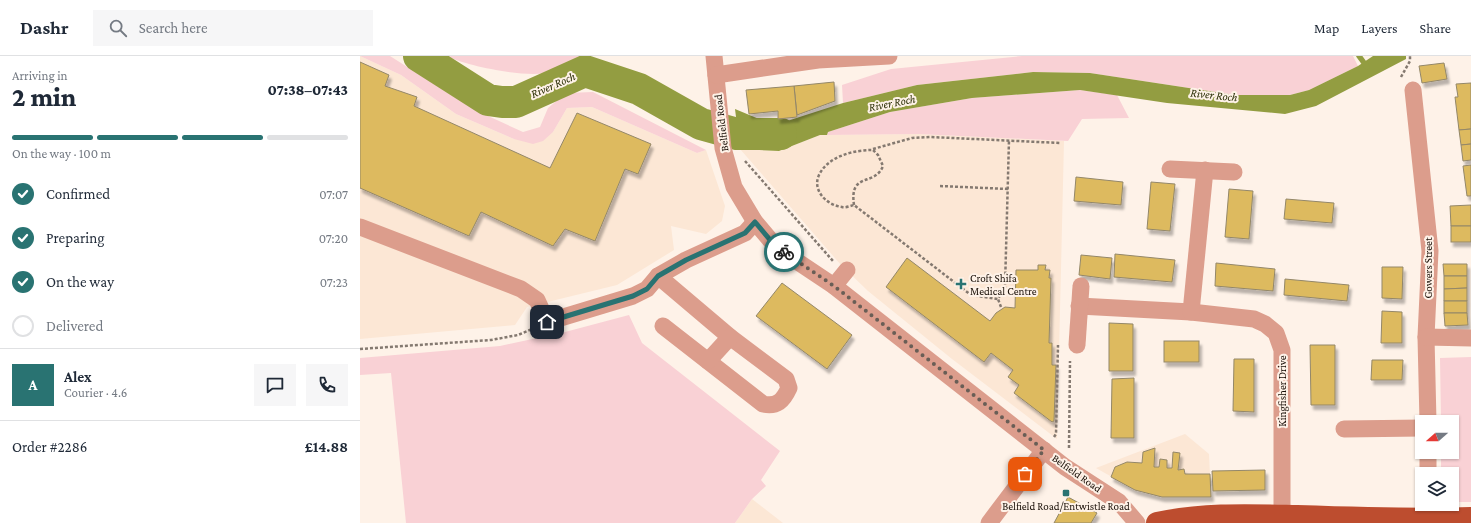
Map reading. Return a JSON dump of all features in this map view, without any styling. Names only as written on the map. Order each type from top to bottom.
[{"type":"main road","points":[[1157,523],[1183,518],[1246,519],[1282,516],[1436,516],[1471,518]]},
{"type":"street","name":"Belfield Road","points":[[714,56],[723,148],[734,187],[755,222],[777,248],[841,277],[1065,467],[1119,502],[1137,523]]},
{"type":"street","points":[[716,75],[818,60],[889,56]]},
{"type":"street","name":"Gowers Street","points":[[1413,90],[1430,251],[1426,338],[1428,415]]},
{"type":"street","points":[[1170,168],[1234,172]]},
{"type":"street","points":[[1191,312],[1205,170]]},
{"type":"street","points":[[360,227],[521,289],[536,300],[547,322],[633,296],[647,289],[658,276],[686,260],[745,233],[755,222]]},
{"type":"street","points":[[658,276],[730,337],[786,379],[789,388],[779,404],[772,406],[763,404],[663,326]]},
{"type":"street","points":[[1078,345],[1080,286]]},
{"type":"street","name":"Kingfisher Drive","points":[[1079,306],[1191,312],[1254,319],[1265,324],[1276,334],[1282,350],[1282,516]]},
{"type":"street","points":[[708,361],[730,337]]},
{"type":"street","points":[[1426,338],[1471,338]]},
{"type":"street","points":[[1344,429],[1415,428]]},
{"type":"street","points":[[988,523],[1044,450]]},
{"type":"path","points":[[1410,56],[1410,61]]},
{"type":"path","points":[[854,205],[842,208],[829,203],[821,196],[817,188],[819,175],[826,165],[837,157],[852,152],[873,150],[912,138],[931,137],[1060,143]]},
{"type":"path","points":[[998,299],[1005,287],[1009,140]]},
{"type":"path","points":[[723,148],[736,149],[841,277]]},
{"type":"path","points":[[873,150],[878,155],[883,166],[881,172],[876,176],[860,181],[854,188],[852,195],[854,205],[971,295],[998,299]]},
{"type":"path","points":[[940,186],[1008,189]]},
{"type":"path","points":[[998,299],[1001,307]]},
{"type":"path","points":[[360,349],[491,340],[518,335],[547,322]]},
{"type":"path","points":[[1044,450],[1056,434],[1058,340]]},
{"type":"path","points":[[1065,467],[1070,449],[1070,354],[1078,345]]},
{"type":"shaded area","points":[[360,56],[401,75],[456,114],[514,139],[553,132],[567,108],[592,107],[697,153],[706,150],[725,206],[722,221],[706,234],[671,226],[674,250],[617,285],[527,307],[515,325],[360,339]]},
{"type":"shaded area","points":[[360,56],[390,56],[475,110],[523,132],[540,127],[548,108],[566,93],[593,92],[706,150],[697,153],[592,107],[567,108],[553,132],[543,141],[533,144],[514,139],[456,114],[401,75]]},
{"type":"shaded area","points":[[446,56],[581,56],[554,71],[531,74],[484,68]]},
{"type":"shaded area","points":[[1022,56],[1353,56],[1358,66],[1309,90],[1290,95],[1235,95],[1090,73],[1033,72],[917,85],[843,103],[842,85],[891,69]]},
{"type":"shaded area","points":[[1080,90],[1117,95],[1129,118],[1082,119],[1068,141],[919,134],[827,135],[828,132],[890,112],[972,98]]},
{"type":"shaded area","name":"Croft Shifa Medical Centre","points":[[919,134],[1064,141],[1057,439],[952,359],[868,291],[841,265],[740,149],[779,151],[820,135]]},
{"type":"shaded area","points":[[629,315],[642,343],[780,451],[761,480],[766,486],[752,499],[735,523],[406,523],[391,373],[360,375],[360,358],[500,346],[565,332]]},
{"type":"shaded area","points":[[1471,357],[1471,502],[1459,502],[1459,467],[1441,467],[1441,459],[1459,459],[1459,415],[1441,415],[1440,358]]},
{"type":"shaded area","points":[[1185,434],[1209,454],[1211,497],[1162,497],[1135,490],[1096,468]]},
{"type":"shaded area","points":[[752,499],[783,523],[735,523]]},
{"type":"water","points":[[1373,56],[1406,56],[1406,59],[1316,106],[1285,114],[1167,103],[1080,90],[972,98],[890,112],[828,132],[827,135],[820,135],[779,151],[740,149],[735,109],[759,119],[781,123],[843,103],[917,85],[1033,72],[1090,73],[1235,95],[1290,95],[1309,90],[1358,66]]},
{"type":"building","points":[[360,62],[389,75],[385,86],[417,97],[414,106],[550,168],[577,113],[651,144],[638,174],[625,169],[595,241],[565,229],[553,246],[481,212],[469,236],[360,188]]},
{"type":"building","points":[[1444,63],[1447,79],[1422,83],[1419,66]]},
{"type":"building","points":[[834,82],[835,101],[797,115],[794,86]]},
{"type":"building","points":[[1471,83],[1471,129],[1459,130],[1455,97],[1458,97],[1456,84]]},
{"type":"building","points":[[794,86],[797,117],[778,119],[778,111],[749,114],[746,90]]},
{"type":"building","points":[[1471,129],[1471,144],[1461,145],[1459,130]]},
{"type":"building","points":[[1471,144],[1471,160],[1463,161],[1461,145]]},
{"type":"building","points":[[1471,165],[1471,196],[1467,196],[1463,166]]},
{"type":"building","points":[[1076,177],[1123,182],[1121,205],[1074,201]]},
{"type":"building","points":[[1151,182],[1175,184],[1170,231],[1147,229]]},
{"type":"building","points":[[1229,189],[1253,191],[1249,239],[1225,237]]},
{"type":"building","points":[[1286,199],[1334,203],[1332,223],[1284,219]]},
{"type":"building","points":[[1471,205],[1471,226],[1451,226],[1450,206]]},
{"type":"building","points":[[1451,226],[1471,226],[1471,242],[1451,242]]},
{"type":"building","points":[[1115,254],[1175,260],[1172,282],[1114,277]]},
{"type":"building","points":[[1081,255],[1112,258],[1110,279],[1079,275]]},
{"type":"building","points":[[907,258],[990,321],[996,313],[1005,307],[1015,308],[1016,270],[1038,270],[1038,265],[1046,265],[1045,270],[1050,270],[1049,278],[1051,278],[1049,343],[1052,343],[1052,365],[1056,365],[1054,421],[1052,422],[1014,393],[1019,385],[1008,377],[1013,370],[991,353],[984,362],[886,287]]},
{"type":"building","points":[[1216,263],[1275,269],[1273,291],[1215,286]]},
{"type":"building","points":[[1443,264],[1467,264],[1467,276],[1444,276]]},
{"type":"building","points":[[1382,267],[1403,267],[1402,299],[1382,298]]},
{"type":"building","points":[[1444,276],[1467,276],[1467,288],[1444,289]]},
{"type":"building","points":[[1285,279],[1349,285],[1347,301],[1284,295]]},
{"type":"building","points":[[782,283],[852,335],[827,369],[756,316]]},
{"type":"building","points":[[1467,288],[1467,301],[1444,301],[1444,289]]},
{"type":"building","points":[[1444,301],[1467,301],[1467,313],[1444,313]]},
{"type":"building","points":[[1382,311],[1402,312],[1402,343],[1381,343]]},
{"type":"building","points":[[1444,313],[1467,313],[1468,325],[1445,326]]},
{"type":"building","points":[[1109,323],[1133,324],[1133,371],[1109,371]]},
{"type":"building","points":[[1164,341],[1199,341],[1199,362],[1164,362]]},
{"type":"building","points":[[1310,345],[1335,345],[1335,405],[1311,405]]},
{"type":"building","points":[[1234,359],[1254,359],[1254,412],[1233,411]]},
{"type":"building","points":[[1372,360],[1403,360],[1402,380],[1371,380]]},
{"type":"building","points":[[1134,378],[1134,438],[1111,438],[1112,379]]},
{"type":"building","points":[[1155,448],[1154,467],[1159,467],[1160,459],[1167,460],[1167,468],[1172,468],[1173,452],[1180,453],[1178,470],[1184,469],[1185,474],[1210,474],[1211,497],[1162,497],[1135,490],[1111,477],[1115,467],[1127,462],[1142,463],[1143,452]]},
{"type":"building","points":[[1265,470],[1265,490],[1213,491],[1212,471]]},
{"type":"building","points":[[1068,497],[1097,513],[1091,523],[1054,523]]},
{"type":"waterway","name":"River Roch","points":[[419,56],[488,100],[516,102],[585,71],[639,89],[701,124],[737,134],[781,134]]},
{"type":"waterway","points":[[1359,56],[1367,67]]},
{"type":"way so far","points":[[784,252],[834,286],[1044,450],[1025,474]]},
{"type":"place","name":"Croft Shifa Medical Centre","points":[[961,284]]},
{"type":"place","name":"Belfield Road/Entwistle Road","points":[[1066,493]]},
{"type":"route","points":[[547,322],[633,296],[647,289],[658,276],[686,260],[745,233],[755,222],[777,248],[784,252]]}]
